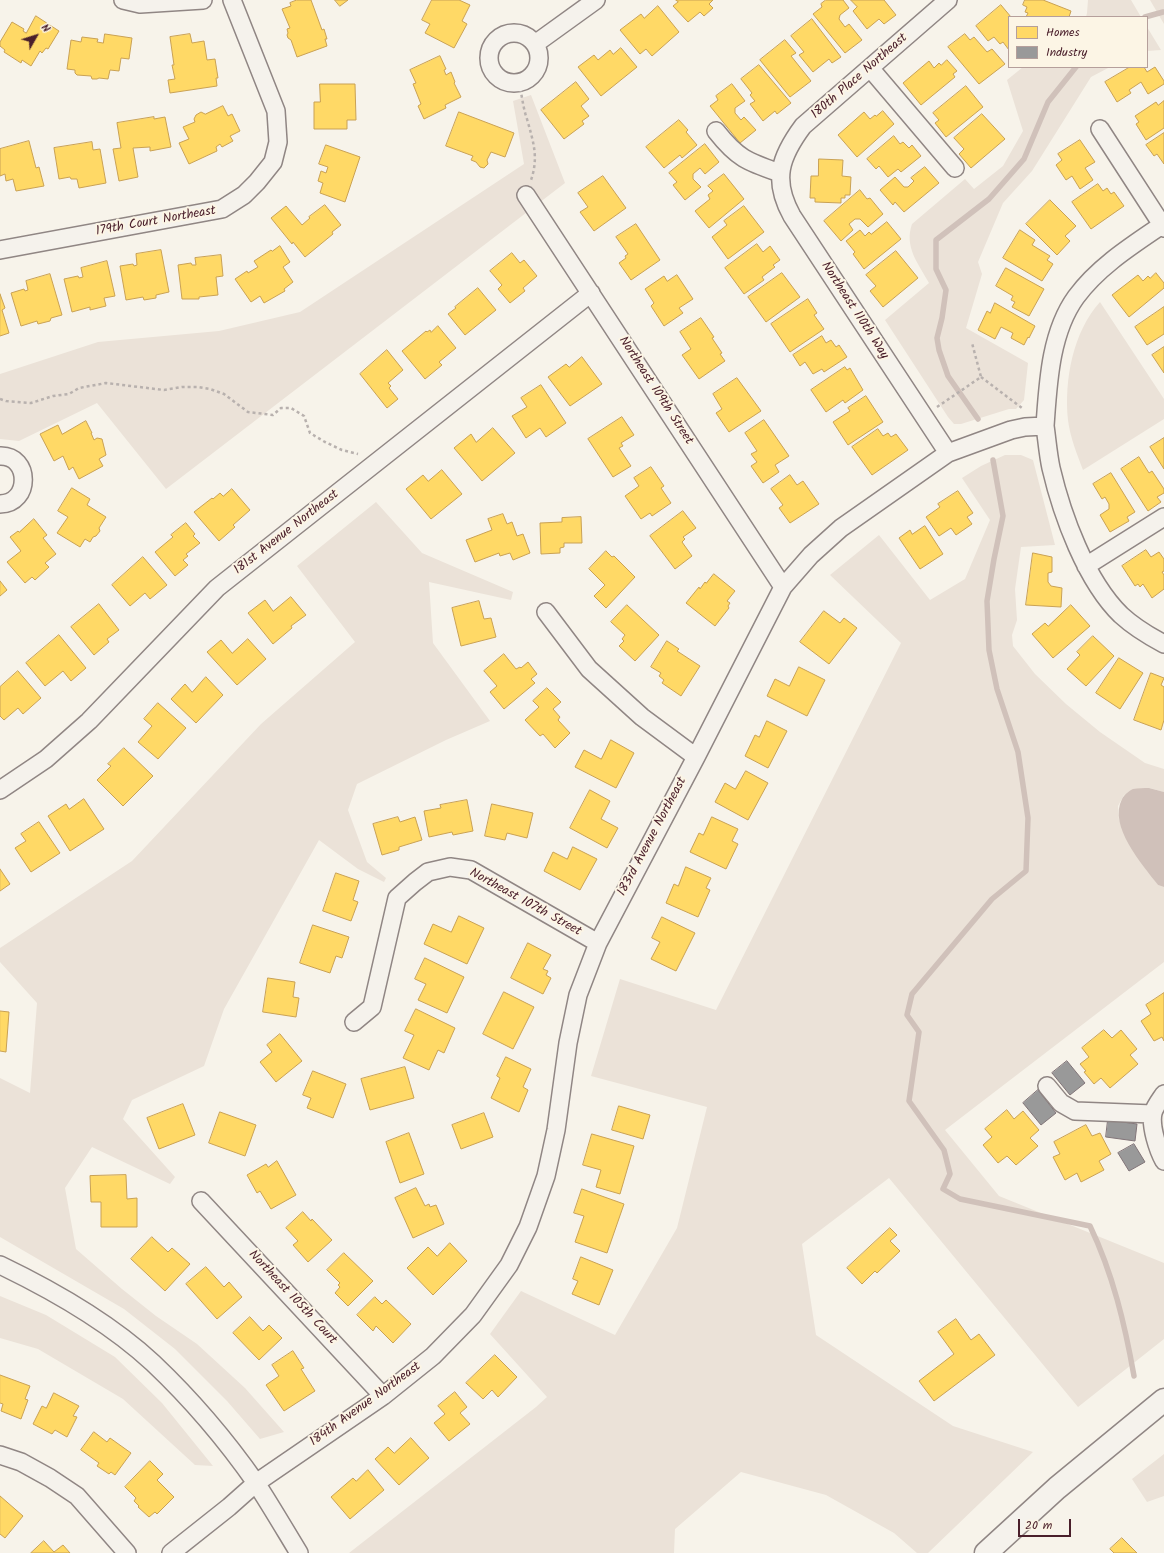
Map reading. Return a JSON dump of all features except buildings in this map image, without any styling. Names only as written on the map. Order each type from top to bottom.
[{"type":"main road","points":[[986,1553],[1056,1488],[1164,1400]]},
{"type":"street","points":[[123,0],[140,4],[203,0]]},
{"type":"street","name":"179th Court Northeast","points":[[0,250],[222,209],[244,195],[257,182],[273,162],[278,142],[276,111],[232,0]]},
{"type":"street","points":[[535,44],[596,0]]},
{"type":"street","name":"180th Place Northeast","points":[[781,167],[791,143],[804,126],[948,0]]},
{"type":"street","points":[[507,34],[523,34],[530,38],[535,44],[538,51],[538,67],[529,79],[519,83],[506,82],[493,73],[490,66],[490,50],[494,43],[500,38],[507,34]]},
{"type":"street","points":[[870,68],[955,168]]},
{"type":"street","points":[[1100,129],[1163,227],[1117,257],[1093,277],[1075,298],[1063,321],[1055,346],[1048,379],[1045,426],[1051,468],[1078,550],[1086,566],[1105,597],[1121,615],[1140,630],[1164,644]]},
{"type":"street","points":[[716,131],[728,147],[742,158],[781,167]]},
{"type":"street","name":"Northeast 110th Way","points":[[781,167],[781,189],[785,203],[792,216],[948,453]]},
{"type":"street","name":"Northeast 109th Street","points":[[526,195],[783,587]]},
{"type":"street","name":"181st Avenue Northeast","points":[[0,790],[46,759],[89,721],[217,588],[591,293]]},
{"type":"street","name":"183rd Avenue Northeast","points":[[528,1227],[547,1168],[556,1130],[568,1043],[578,995],[598,943],[783,587],[811,555],[841,528],[948,453],[1011,430],[1025,427],[1045,426]]},
{"type":"street","points":[[0,456],[10,458],[17,462],[24,476],[24,483],[22,490],[17,497],[11,501],[0,504]]},
{"type":"street","points":[[1086,566],[1164,517]]},
{"type":"street","points":[[546,612],[588,669],[642,717],[696,757]]},
{"type":"street","name":"Northeast 107th Street","points":[[354,1022],[372,1007],[397,898],[428,872],[450,867],[470,870],[598,943]]},
{"type":"street","points":[[1047,1086],[1061,1102],[1075,1111],[1153,1114]]},
{"type":"street","points":[[1164,1094],[1159,1100],[1153,1114],[1154,1133],[1164,1161]]},
{"type":"street","name":"Northeast 105th Court","points":[[201,1201],[383,1396]]},
{"type":"street","name":"184th Avenue Northeast","points":[[171,1553],[256,1483],[383,1396],[433,1356],[473,1315],[509,1264],[528,1227]]},
{"type":"street","points":[[0,1265],[76,1306],[114,1332],[152,1363],[206,1418],[256,1483],[299,1553]]},
{"type":"street","points":[[0,1455],[21,1462],[50,1478],[77,1496],[127,1553]]},
{"type":"path","points":[[519,83],[526,118],[532,135],[536,158],[534,169]]},
{"type":"path","points":[[972,343],[981,377],[1022,408]]},
{"type":"path","points":[[936,407],[981,377]]},
{"type":"path","points":[[0,399],[6,401],[31,403],[53,396],[69,394],[79,388],[106,383],[164,390],[182,387],[210,389],[224,394],[248,412],[273,415],[281,408],[291,408],[304,416],[310,433],[342,450],[358,454]]},
{"type":"shaded area","points":[[1088,0],[1131,0],[1140,16],[1086,16]]},
{"type":"shaded area","points":[[1150,0],[1164,0],[1164,24]]},
{"type":"shaded area","points":[[1148,29],[1161,50],[1148,51]]},
{"type":"shaded area","points":[[1022,68],[1108,68],[1091,77],[1032,171],[1003,203],[978,262],[982,274],[966,328],[1028,363],[1024,400],[1016,409],[1009,409],[961,424],[954,424],[885,320],[929,283],[913,255],[910,240],[912,224],[965,179],[974,189],[1003,166],[1023,131],[1007,80]]},
{"type":"shaded area","points":[[531,95],[565,183],[166,489],[97,403],[19,441],[0,439],[0,374],[98,342],[219,331],[300,312],[524,164],[513,101]]},
{"type":"shaded area","points":[[1100,302],[1164,399],[1164,419],[1083,470],[1070,433],[1068,420],[1067,405],[1069,373],[1072,357],[1083,327]]},
{"type":"shaded area","points":[[1005,455],[1021,455],[1033,460],[1055,545],[1021,547],[1015,589],[1017,620],[1012,635],[1013,646],[1035,674],[1066,704],[1100,732],[1145,763],[1164,769],[1164,792],[1149,788],[1124,795],[1118,806],[1119,820],[1158,885],[1164,887],[1164,962],[945,1130],[999,1196],[1164,1263],[1164,1339],[1078,1407],[889,1178],[802,1244],[816,1335],[953,1426],[1033,1452],[928,1553],[917,1553],[894,1533],[826,1495],[741,1472],[675,1529],[674,1553],[349,1553],[547,1397],[490,1334],[521,1291],[615,1335],[677,1228],[707,1107],[591,1076],[620,979],[716,1010],[901,643],[830,575],[879,535],[930,600],[965,579],[990,520],[962,478],[981,466]]},
{"type":"shaded area","points":[[376,502],[422,553],[513,592],[511,600],[429,582],[433,643],[490,721],[446,740],[357,784],[348,810],[367,862],[386,878],[384,882],[358,869],[319,840],[224,1009],[204,1066],[132,1100],[123,1119],[175,1177],[170,1184],[92,1147],[65,1188],[76,1249],[156,1316],[197,1344],[245,1388],[284,1432],[260,1439],[227,1401],[175,1349],[124,1309],[0,1237],[0,1078],[30,1093],[37,1003],[0,962],[0,948],[132,861],[261,724],[355,642],[297,566]]},
{"type":"shaded area","points":[[1149,788],[1164,792],[1164,887],[1158,885],[1136,856],[1123,833],[1119,821],[1119,810],[1124,796],[1133,789]]},
{"type":"shaded area","points":[[0,1296],[46,1315],[115,1357],[162,1403],[213,1466],[195,1465],[123,1399],[38,1349],[0,1338]]},
{"type":"shaded area","points":[[1164,1454],[1164,1496],[1147,1502],[1132,1479]]},
{"type":"waterway","points":[[1148,16],[1163,12]]},
{"type":"waterway","points":[[978,419],[948,376],[939,350],[937,338],[942,318],[946,290],[936,269],[936,240],[989,199],[1024,159],[1048,102],[1075,68]]},
{"type":"waterway","points":[[993,460],[1003,516],[987,601],[989,650],[997,689],[1018,752],[1028,818],[1026,871],[992,899],[912,994],[907,1015],[919,1032],[909,1101],[944,1150],[950,1174],[943,1189],[960,1199],[1090,1226],[1112,1281],[1127,1338],[1134,1376]]}]
